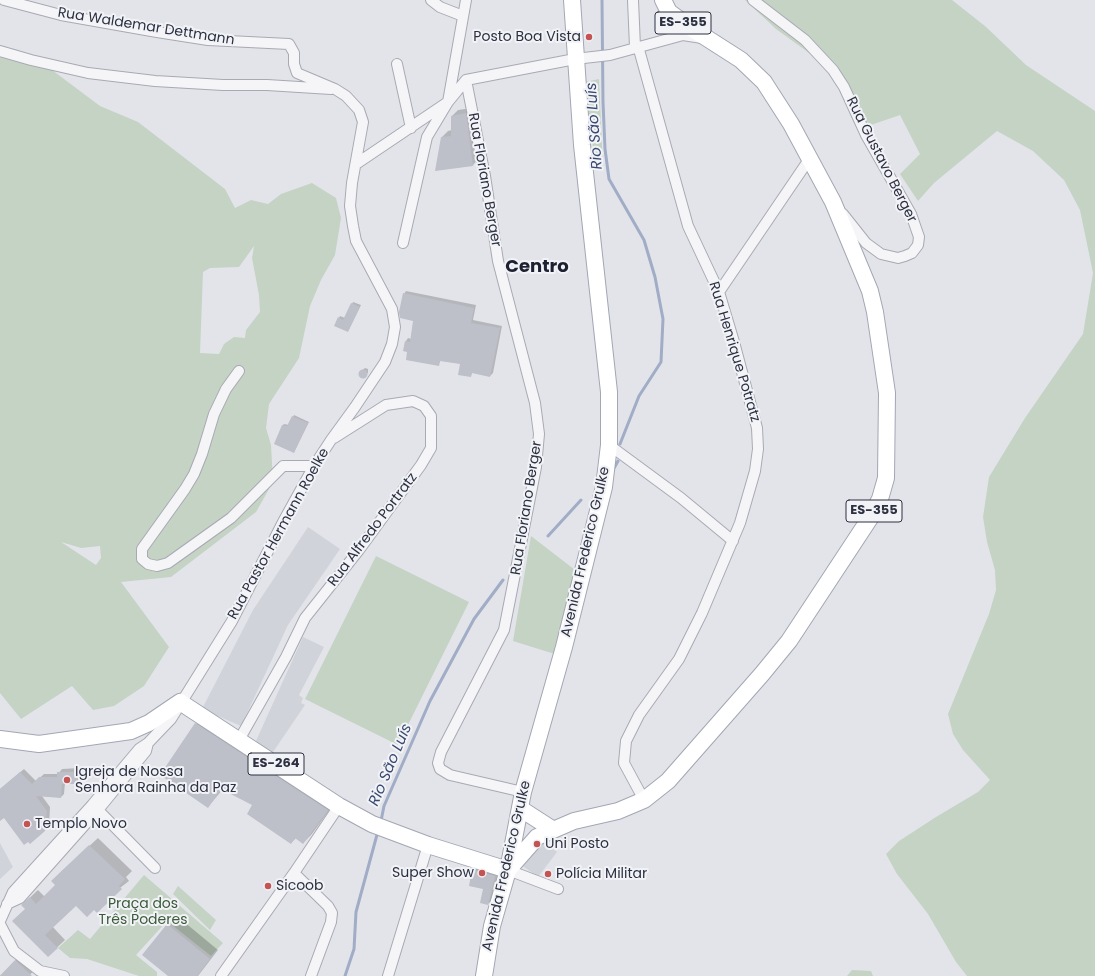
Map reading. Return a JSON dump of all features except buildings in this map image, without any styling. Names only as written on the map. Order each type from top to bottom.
[{"type":"main road","name":"Avenida Frederico Grulke","points":[[484,976],[492,926],[508,870],[523,792],[572,616],[604,487],[609,445],[609,392],[582,145],[583,58],[572,0]]},
{"type":"main road","name":"ES-355","points":[[508,870],[537,837],[574,821],[618,811],[644,800],[668,781],[790,641],[860,535],[880,499],[886,478],[887,393],[875,312],[870,291],[833,202],[792,124],[764,82],[741,60],[669,12],[663,0]]},
{"type":"main road","name":"ES-264","points":[[180,702],[339,806],[372,824],[428,845],[508,870]]},
{"type":"main road","points":[[0,739],[39,744],[131,731],[149,723],[180,702]]},
{"type":"main road","points":[[520,809],[552,830]]},
{"type":"street","name":"Rua Waldemar Dettmann","points":[[4,0],[61,15],[208,40],[289,44],[294,53],[294,64],[297,73],[335,89],[353,102],[359,110],[363,122],[356,164]]},
{"type":"street","points":[[431,0],[440,8],[463,16]]},
{"type":"street","points":[[356,164],[448,102],[466,0]]},
{"type":"street","name":"Rua Henrique Potratz","points":[[633,0],[636,46],[688,226],[719,292],[751,400],[757,428],[756,471],[740,524],[733,541],[702,614],[679,659],[639,715],[626,741],[624,763],[644,800]]},
{"type":"street","name":"Rua Gustavo Berger","points":[[753,0],[805,40],[833,70],[844,87],[873,148],[911,214],[919,237],[918,246],[912,253],[898,258],[880,254],[866,244],[833,202]]},
{"type":"street","points":[[403,243],[427,136],[448,102],[466,80],[583,58],[610,55],[636,46],[683,35],[710,40]]},
{"type":"street","points":[[0,51],[31,60],[95,74],[155,81],[335,89]]},
{"type":"street","points":[[397,64],[411,128]]},
{"type":"street","name":"Rua Floriano Berger","points":[[466,80],[485,176],[498,261],[535,403],[539,434],[536,467],[504,630],[441,752],[438,763],[440,768],[450,775],[523,792]]},
{"type":"street","points":[[719,292],[810,158]]},
{"type":"street","name":"Rua Pastor Hermann Roelke","points":[[0,921],[7,904],[20,898],[52,855],[95,807],[139,749],[148,743],[171,719],[180,702],[232,621],[283,522],[314,466],[385,362],[392,344],[395,327],[392,309],[356,241],[353,226],[351,198],[356,164]]},
{"type":"street","points":[[238,371],[226,389],[214,414],[202,454],[194,474],[142,549],[142,559],[148,564],[157,566],[168,563],[231,518],[283,466],[314,466]]},
{"type":"street","name":"Rua Alfredo Portratz","points":[[239,740],[286,657],[305,618],[359,550],[421,465],[431,448],[431,416],[424,406],[413,401],[386,404],[331,440]]},
{"type":"street","points":[[609,445],[681,498],[733,541]]},
{"type":"street","points":[[221,976],[294,873],[339,806]]},
{"type":"street","points":[[95,807],[155,868]]},
{"type":"street","points":[[388,976],[428,845]]},
{"type":"street","points":[[508,870],[558,889]]},
{"type":"street","points":[[294,873],[328,906],[332,913],[331,922],[311,976]]},
{"type":"street","points":[[0,924],[14,951],[40,971],[64,976]]},
{"type":"shaded area","points":[[308,527],[340,549],[288,625],[241,726],[202,709],[253,610]]},
{"type":"shaded area","points":[[303,637],[324,647],[299,695],[303,698],[301,703],[305,705],[271,755],[255,743]]},
{"type":"shaded area","name":"Uni Posto","points":[[541,839],[557,852],[538,877],[520,864]]},
{"type":"shaded area","points":[[0,843],[13,867],[0,879]]},
{"type":"green space","points":[[745,0],[952,0],[985,26],[1026,65],[1095,111],[1095,976],[967,976],[956,962],[928,914],[897,874],[886,854],[899,841],[978,792],[990,780],[963,750],[953,734],[948,714],[989,614],[996,590],[995,570],[987,542],[983,517],[989,477],[1025,418],[1083,334],[1093,273],[1080,210],[1064,180],[1033,151],[997,131],[934,183],[918,201],[900,174],[920,154],[900,115],[865,127],[823,63],[776,29]]},
{"type":"green space","points":[[0,48],[32,55],[100,106],[138,122],[225,189],[235,208],[251,200],[268,204],[281,194],[312,183],[336,198],[341,218],[335,255],[321,280],[310,306],[299,358],[269,404],[266,428],[271,445],[273,482],[256,512],[171,577],[121,582],[169,647],[144,686],[114,706],[93,710],[72,686],[21,719],[0,693]],"holes":[[[254,246],[252,258],[259,295],[260,312],[246,330],[245,338],[234,337],[224,344],[219,354],[200,353],[203,272],[210,268],[239,267]],[[61,542],[81,548],[100,546],[101,558],[96,565]]]},
{"type":"green space","points":[[599,79],[603,170],[595,164],[585,82]]},
{"type":"green space","points":[[531,536],[579,573],[558,655],[513,641]]},
{"type":"green space","points":[[376,556],[469,602],[398,745],[305,699]]},
{"type":"green space","name":"Praça dos Três Poderes","points":[[144,875],[223,943],[211,956],[167,921],[136,955],[157,972],[157,976],[139,976],[87,959],[70,958],[58,948],[78,930],[90,939]]},
{"type":"green space","points":[[178,886],[216,920],[210,930],[173,894]]},
{"type":"green space","points":[[852,970],[871,971],[873,976],[847,976]]},
{"type":"waterway","name":"Rio São Luís","points":[[602,0],[603,102],[605,149],[609,179],[644,240],[655,277],[663,319],[661,362],[639,396],[620,444]]},
{"type":"waterway","name":"Rio São Luís","points":[[613,470],[618,461]]},
{"type":"waterway","name":"Rio São Luís","points":[[548,536],[581,500]]},
{"type":"waterway","name":"Rio São Luís","points":[[381,821],[384,806],[430,701],[474,619],[503,580]]},
{"type":"waterway","name":"Rio São Luís","points":[[345,976],[354,949],[356,912],[378,831]]},
{"type":"place","name":"Posto Boa Vista","points":[[589,37]]},
{"type":"place","name":"Igreja de Nossa Senhora Rainha da Paz","points":[[67,780]]},
{"type":"place","name":"Templo Novo","points":[[27,824]]},
{"type":"place","name":"Uni Posto","points":[[537,844]]},
{"type":"place","name":"Super Show","points":[[482,873]]},
{"type":"place","name":"Polícia Militar","points":[[548,874]]},
{"type":"place","name":"Sicoob","points":[[268,886]]},
{"type":"district","name":"Centro","points":[[537,267]]}]
